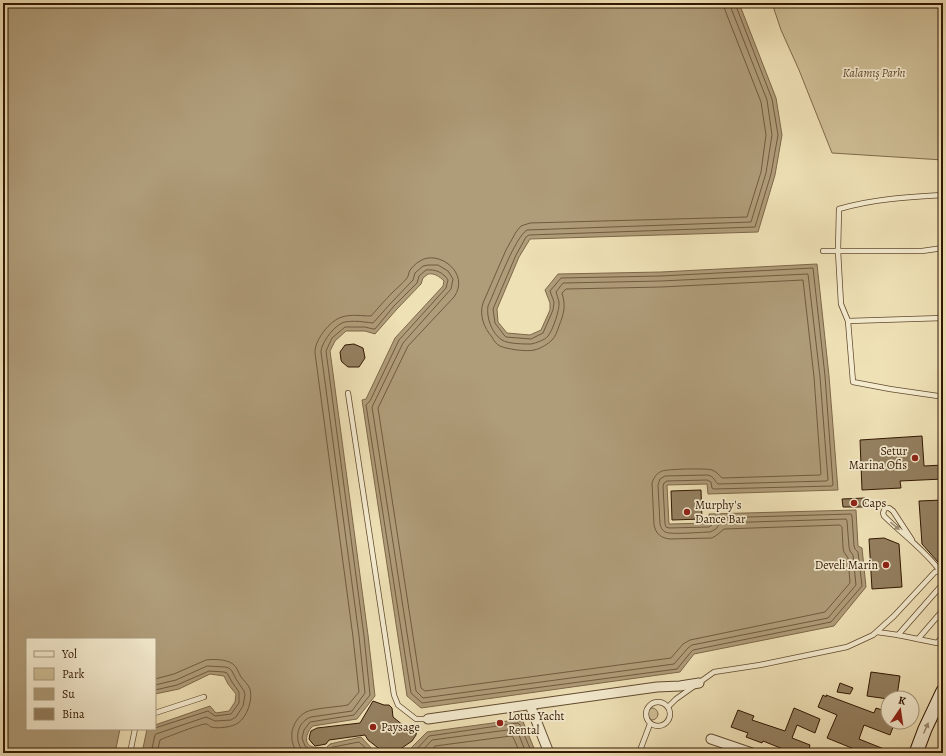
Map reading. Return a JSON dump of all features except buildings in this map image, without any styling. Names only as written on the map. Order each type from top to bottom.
[{"type":"street","points":[[428,719],[657,687],[699,683]]},
{"type":"street","points":[[916,753],[925,729],[940,706],[943,691]]},
{"type":"street","points":[[530,705],[549,753]]},
{"type":"street","points":[[710,739],[752,753]]},
{"type":"lane","points":[[943,195],[900,198],[853,205],[839,209],[838,251],[841,304],[848,320],[854,382],[890,389],[943,396]]},
{"type":"lane","points":[[822,251],[922,251],[943,248]]},
{"type":"lane","points":[[848,320],[943,318]]},
{"type":"lane","points":[[348,393],[394,695],[398,705],[416,719],[428,719]]},
{"type":"lane","points":[[668,707],[714,672],[760,665],[847,647],[878,632],[935,572],[941,570],[912,540],[884,516],[883,513],[885,508],[889,508],[893,511],[912,540]]},
{"type":"lane","points":[[898,635],[941,586],[943,586]]},
{"type":"lane","points":[[918,639],[943,610]]},
{"type":"lane","points":[[878,632],[937,643],[943,636]]},
{"type":"lane","points":[[156,713],[204,697]]},
{"type":"lane","points":[[652,703],[664,703],[668,707],[670,718],[665,724],[657,727],[650,724],[647,721],[646,713],[649,706],[652,703]]},
{"type":"lane","points":[[639,753],[650,724]]},
{"type":"lane","points":[[130,753],[134,730]]},
{"type":"green space","name":"Kalamış Parkı","points":[[772,3],[939,3],[943,15],[943,160],[832,153],[799,70],[781,30]]},
{"type":"green space","points":[[650,708],[654,708],[658,714],[654,720],[650,720],[646,716],[646,712]]},
{"type":"water","points":[[3,3],[739,3],[776,98],[782,135],[775,175],[758,232],[530,239],[519,257],[497,309],[498,322],[507,333],[530,335],[541,330],[550,310],[550,303],[545,290],[558,274],[661,272],[817,264],[829,376],[838,490],[708,494],[707,484],[667,485],[669,524],[709,523],[709,514],[856,510],[858,546],[862,548],[866,587],[834,626],[694,654],[680,672],[421,708],[407,696],[362,400],[366,399],[395,338],[443,286],[444,281],[434,274],[428,274],[423,278],[421,284],[375,334],[365,331],[346,331],[335,341],[330,351],[375,696],[357,719],[313,726],[307,734],[307,740],[313,747],[326,748],[330,744],[361,737],[376,753],[142,753],[147,730],[156,730],[156,725],[210,706],[216,713],[229,711],[235,702],[236,694],[224,676],[210,674],[179,689],[156,694],[156,638],[26,638],[26,730],[120,730],[115,753],[3,753]]},
{"type":"water","points":[[522,719],[536,753],[406,753],[427,732]]},
{"type":"place","name":"Setur Marina Ofis","points":[[915,458]]},
{"type":"place","name":"Caps","points":[[854,503]]},
{"type":"place","name":"Murphy's Dance Bar","points":[[687,512]]},
{"type":"place","name":"Develi Marin","points":[[886,565]]},
{"type":"place","name":"Lotus Yacht Rental","points":[[500,723]]},
{"type":"place","name":"Paysage","points":[[373,727]]}]
